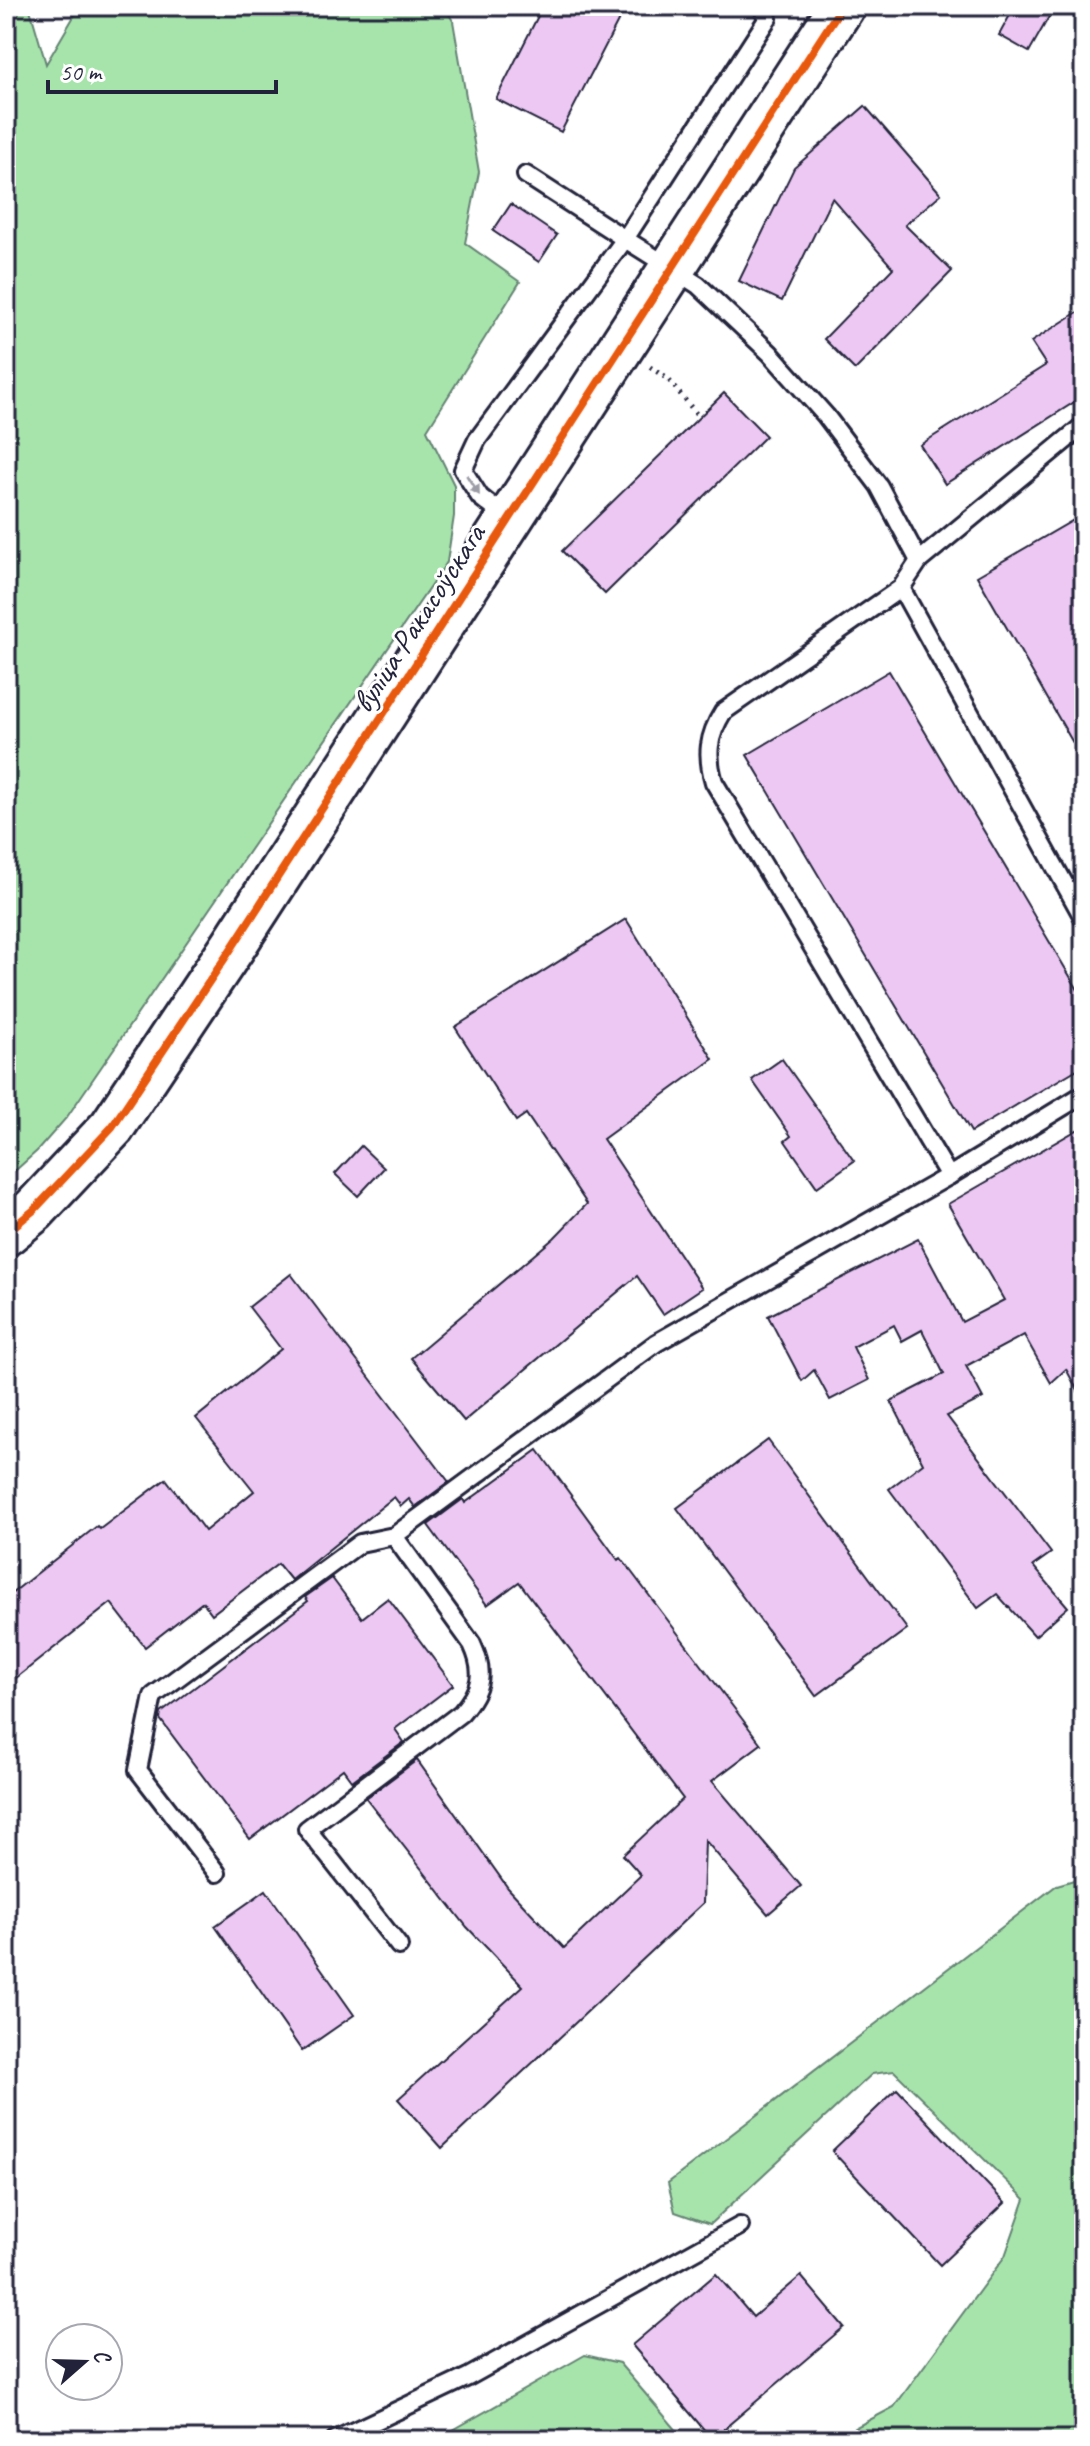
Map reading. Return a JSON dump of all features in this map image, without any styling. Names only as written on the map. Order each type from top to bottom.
[{"type":"street","name":"вуліца Ракасоўскага","points":[[6,1233],[34,1210],[112,1127],[233,946],[842,6]]},
{"type":"lane","points":[[509,520],[480,497],[463,470],[477,440],[625,239],[768,18],[761,6]]},
{"type":"lane","points":[[526,175],[698,285],[760,344],[826,416],[879,486],[919,561]]},
{"type":"lane","points":[[949,1176],[714,782],[708,758],[709,738],[723,712],[901,588],[919,561],[1084,425]]},
{"type":"lane","points":[[901,588],[1084,919]]},
{"type":"lane","points":[[217,1873],[138,1770],[153,1696],[360,1543],[394,1536],[656,1343],[949,1176],[1084,1094]]},
{"type":"lane","points":[[394,1536],[472,1644],[480,1674],[476,1696],[461,1713],[307,1829],[399,1946]]},
{"type":"lane","points":[[335,2440],[468,2377],[740,2226]]},
{"type":"path","points":[[646,365],[668,379],[699,417]]},
{"type":"green space","points":[[6,6],[29,6],[46,64],[80,6],[444,6],[453,21],[479,172],[465,243],[520,282],[427,430],[454,485],[454,516],[447,562],[67,1117],[37,1151],[6,1179]]},
{"type":"green space","points":[[1084,1877],[1084,2440],[832,2440],[894,2407],[1005,2256],[1025,2199],[894,2071],[872,2074],[710,2224],[675,2212],[668,2183],[1057,1885]]},
{"type":"green space","points":[[585,2355],[619,2363],[685,2440],[453,2440],[453,2430]]},
{"type":"building","points":[[543,6],[626,6],[561,132],[496,99]]},
{"type":"building","points":[[1015,6],[1055,6],[1029,52],[999,35]]},
{"type":"building","points":[[865,106],[941,194],[905,225],[952,271],[855,370],[824,339],[893,268],[832,198],[782,301],[739,281],[794,168]]},
{"type":"building","points":[[511,204],[557,235],[539,262],[493,231]]},
{"type":"building","points":[[1084,308],[1084,396],[945,484],[920,445],[1046,365],[1031,342]]},
{"type":"building","points":[[724,393],[766,436],[605,594],[562,551]]},
{"type":"building","points":[[1084,514],[1084,762],[977,576]]},
{"type":"building","points":[[889,671],[1084,1000],[1084,1065],[971,1132],[747,755]]},
{"type":"building","points":[[626,919],[713,1059],[603,1139],[702,1288],[663,1314],[637,1276],[464,1421],[411,1358],[554,1238],[587,1204],[526,1114],[516,1121],[455,1027]]},
{"type":"building","points":[[782,1059],[854,1161],[817,1187],[785,1141],[791,1136],[752,1080]]},
{"type":"building","points":[[1084,1126],[1084,1402],[1066,1369],[1051,1383],[1024,1335],[966,1366],[983,1398],[947,1416],[1051,1553],[1033,1566],[1068,1607],[1035,1636],[997,1594],[978,1608],[889,1489],[923,1463],[891,1401],[944,1374],[922,1330],[902,1341],[894,1325],[853,1347],[869,1380],[830,1400],[814,1370],[802,1381],[768,1316],[918,1239],[962,1322],[1004,1300],[948,1204]]},
{"type":"building","points":[[361,1146],[384,1168],[358,1196],[335,1174]]},
{"type":"building","points":[[291,1274],[449,1482],[415,1507],[409,1499],[401,1506],[394,1497],[291,1580],[278,1564],[212,1614],[203,1602],[145,1647],[111,1603],[6,1686],[6,1598],[97,1526],[100,1529],[166,1479],[205,1531],[254,1491],[196,1418],[281,1349],[249,1307]]},
{"type":"building","points":[[768,1440],[907,1629],[816,1696],[677,1508]]},
{"type":"building","points":[[538,1450],[618,1560],[621,1558],[761,1744],[712,1781],[801,1886],[768,1914],[705,1840],[703,1903],[442,2148],[398,2099],[523,1986],[467,1927],[366,1798],[417,1760],[508,1888],[564,1948],[641,1875],[623,1855],[683,1799],[519,1582],[487,1605],[428,1525],[463,1499],[465,1503]]},
{"type":"building","points":[[332,1578],[362,1618],[388,1598],[453,1685],[395,1729],[404,1742],[352,1781],[343,1769],[250,1839],[160,1719],[161,1713],[308,1601],[305,1597]]},
{"type":"building","points":[[266,1890],[354,2015],[302,2051],[215,1926]]},
{"type":"building","points":[[897,2089],[1005,2203],[940,2265],[832,2151]]},
{"type":"building","points":[[716,2274],[753,2317],[801,2276],[844,2327],[712,2439],[632,2345]]},
{"type":"cycle path","points":[[6,1233],[34,1210],[112,1127],[233,946],[842,6]]}]
